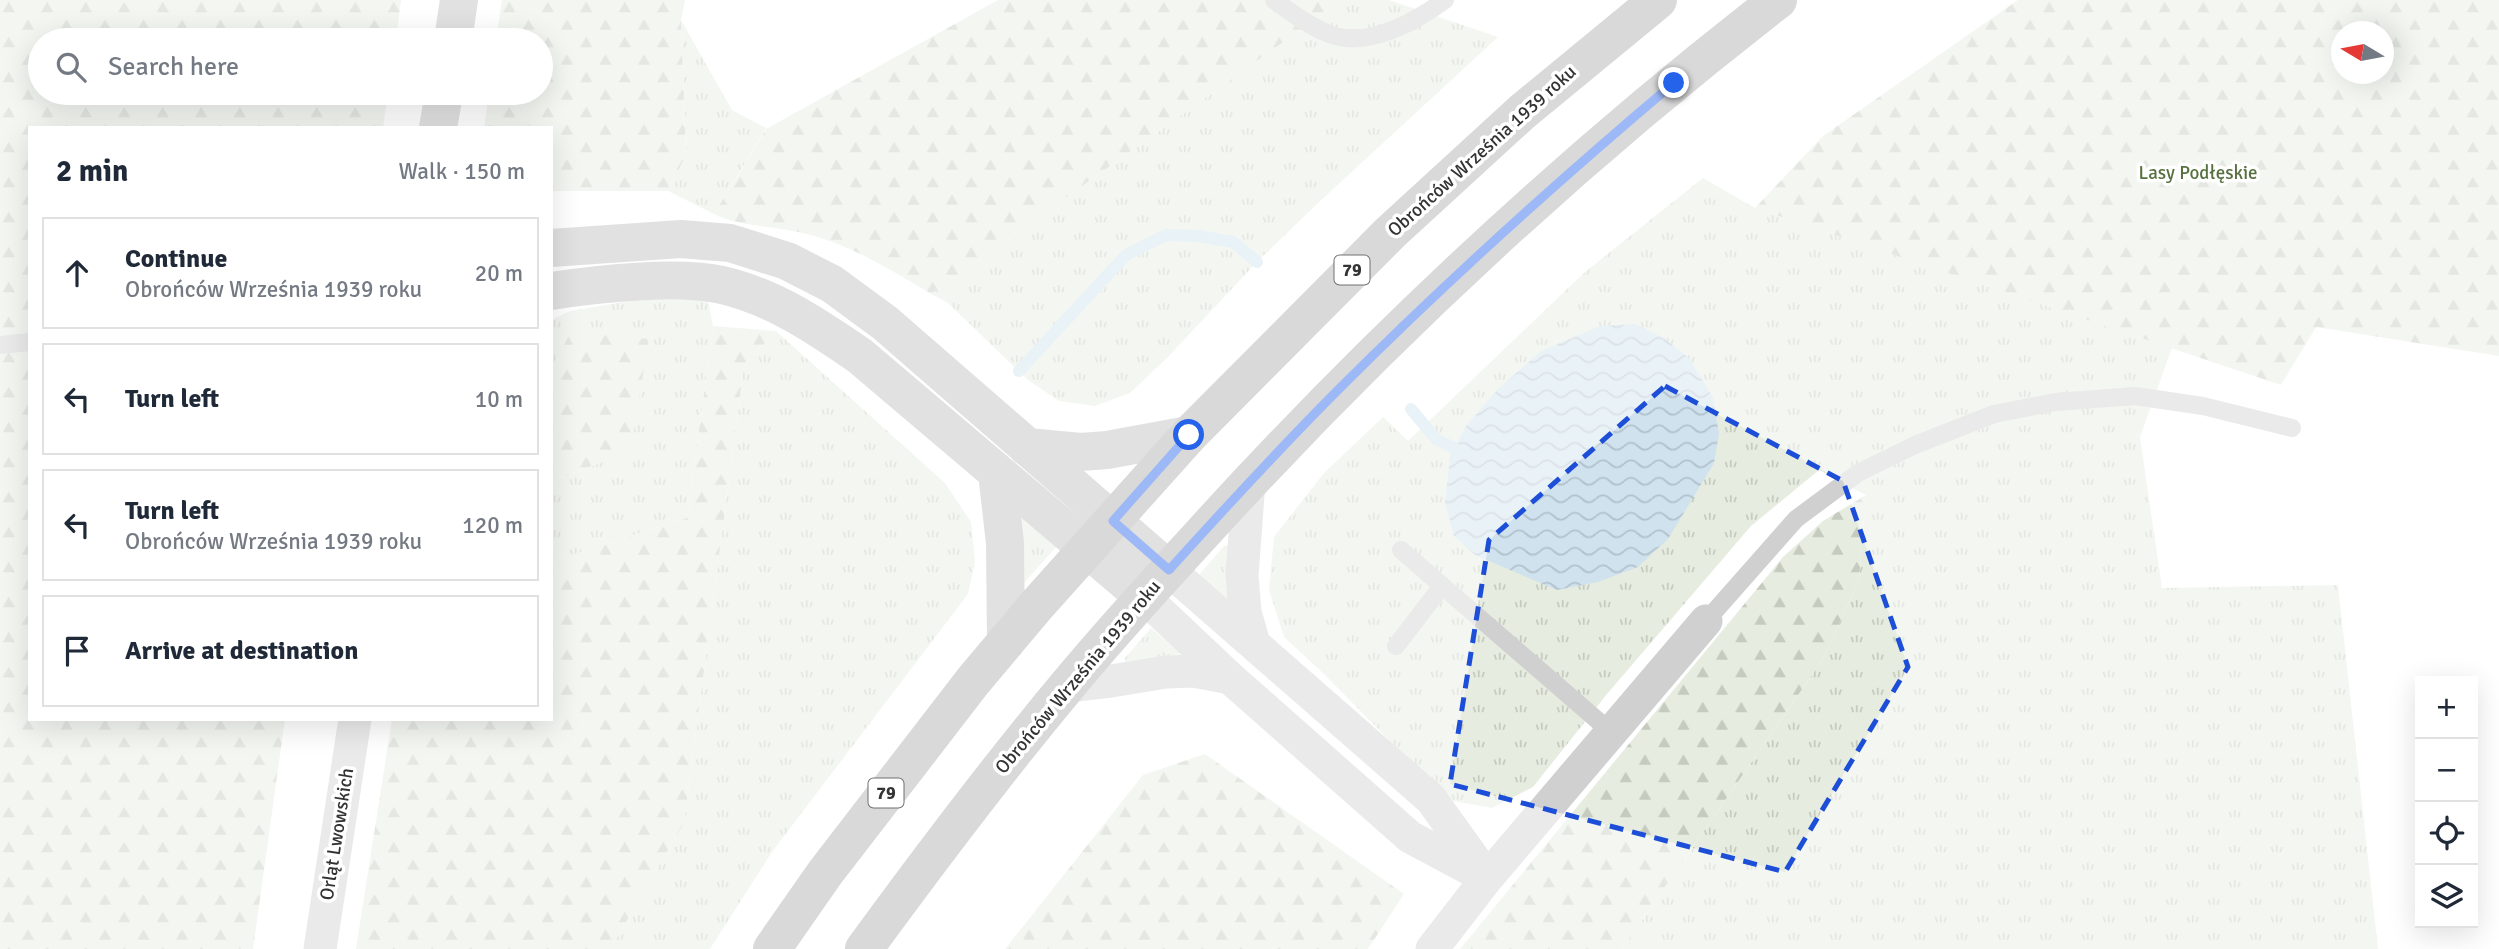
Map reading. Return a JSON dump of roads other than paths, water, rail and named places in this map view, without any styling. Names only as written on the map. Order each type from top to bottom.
[{"type":"main road","name":"Obrońców Września 1939 roku","points":[[772,949],[825,873],[1006,642],[1189,435],[1400,223],[1522,112],[1658,0]]},
{"type":"main road","name":"Obrońców Września 1939 roku","points":[[864,949],[962,818],[1067,686],[1156,583],[1342,385],[1494,241],[1674,83],[1778,0]]},
{"type":"street","points":[[455,28],[459,0]]},
{"type":"street","points":[[438,126],[442,105]]},
{"type":"street","points":[[553,248],[681,239],[730,243],[787,261],[832,284],[886,323],[1113,521],[1156,583],[1230,678],[1410,837],[1487,878]]},
{"type":"street","points":[[553,292],[579,287],[677,281],[722,285],[771,302],[811,322],[860,356],[1087,548],[1156,583],[1254,644],[1431,799],[1487,878]]},
{"type":"street","points":[[1027,447],[1081,452],[1189,435]]},
{"type":"street","points":[[997,473],[1005,542],[1006,642]]},
{"type":"street","points":[[1249,482],[1242,575],[1245,612],[1254,644]]},
{"type":"street","points":[[1432,949],[1487,878],[1706,621]]},
{"type":"street","points":[[1067,686],[1166,672],[1194,671],[1230,678]]},
{"type":"street","name":"Orląt Lwowskich","points":[[320,949],[355,721]]},
{"type":"lane","points":[[1274,0],[1298,18],[1332,35],[1365,38],[1399,28],[1445,0]]},
{"type":"lane","points":[[0,345],[28,342]]},
{"type":"lane","points":[[1706,621],[1796,519],[1858,473],[1915,445],[1994,414],[2056,402],[2135,396],[2203,406],[2292,428]]},
{"type":"lane","points":[[1401,550],[1611,732]]},
{"type":"lane","points":[[1396,646],[1442,586]]},
{"type":"water","points":[[1635,324],[1665,339],[1690,359],[1713,398],[1719,434],[1714,463],[1668,539],[1638,567],[1598,582],[1557,590],[1475,555],[1454,536],[1445,503],[1450,456],[1466,426],[1497,390],[1541,351],[1600,326]]},
{"type":"waterway","points":[[1019,371],[1126,255],[1166,235],[1199,236],[1233,242],[1257,262]]},
{"type":"waterway","points":[[1411,409],[1436,439],[1454,448]]},
{"type":"park label","name":"Lasy Podłęskie","points":[[2198,173]]}]
